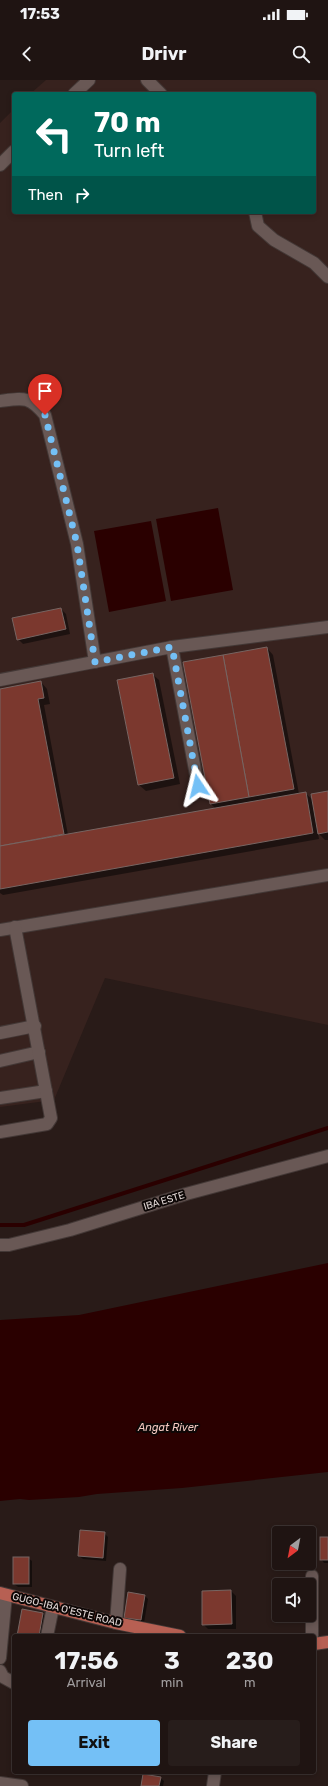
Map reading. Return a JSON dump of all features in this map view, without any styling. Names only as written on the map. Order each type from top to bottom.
[{"type":"main road","name":"GUGO-IBA O'ESTE ROAD","points":[[3,1594],[116,1624],[169,1634]]},
{"type":"main road","points":[[316,1644],[328,1642]]},
{"type":"street","points":[[76,92],[90,80]]},
{"type":"street","points":[[147,80],[160,92]]},
{"type":"street","points":[[0,165],[12,153]]},
{"type":"street","points":[[255,214],[258,226],[274,240],[314,263],[328,277]]},
{"type":"street","points":[[0,401],[23,398],[36,404],[45,415],[77,544],[95,662]]},
{"type":"street","points":[[0,680],[172,647],[328,627]]},
{"type":"street","points":[[172,647],[198,786]]},
{"type":"street","points":[[0,930],[328,875]]},
{"type":"street","points":[[0,1132],[47,1124],[51,1118],[35,1026],[15,927]]},
{"type":"street","points":[[0,1033],[35,1026]]},
{"type":"street","points":[[0,1061],[39,1052]]},
{"type":"street","points":[[0,1098],[46,1091]]},
{"type":"street","name":"IBA ESTE","points":[[0,1245],[9,1245],[70,1230],[186,1194],[328,1156]]},
{"type":"street","points":[[116,1624],[120,1569]]},
{"type":"street","points":[[312,1576],[312,1634]]},
{"type":"street","points":[[0,1658],[3,1594]]},
{"type":"street","points":[[47,1634],[53,1607]]},
{"type":"street","points":[[0,1671],[3,1677],[12,1682]]},
{"type":"street","points":[[213,1786],[215,1774]]},
{"type":"street","points":[[0,1783],[22,1786]]},
{"type":"shaded area","points":[[46,80],[328,80],[328,1025],[105,978],[54,1100],[0,1107],[0,123],[12,111],[12,214],[316,214],[316,92],[32,92]]},
{"type":"water","points":[[218,508],[233,590],[171,601],[156,519]]},
{"type":"water","points":[[151,521],[166,601],[109,612],[94,531]]},
{"type":"water","name":"Angat River","points":[[328,1263],[328,1472],[182,1488],[97,1494],[79,1497],[0,1501],[0,1320],[79,1315]]},
{"type":"building","points":[[61,608],[66,629],[17,640],[12,618]]},
{"type":"building","points":[[267,647],[294,789],[249,797],[223,655]]},
{"type":"building","points":[[223,655],[249,797],[210,804],[183,662]]},
{"type":"building","points":[[153,673],[174,778],[138,785],[117,680]]},
{"type":"building","points":[[41,681],[44,698],[38,699],[64,834],[0,846],[0,689]]},
{"type":"building","points":[[328,791],[328,832],[318,834],[311,794]]},
{"type":"building","points":[[306,792],[313,833],[0,889],[0,846]]},
{"type":"building","points":[[80,1530],[105,1532],[103,1558],[78,1556]]},
{"type":"building","points":[[320,1537],[328,1537],[328,1560],[320,1560]]},
{"type":"building","points":[[13,1557],[29,1557],[29,1584],[13,1584]]},
{"type":"building","points":[[231,1590],[232,1624],[202,1625],[202,1591]]},
{"type":"building","points":[[128,1592],[145,1595],[141,1620],[124,1618]]},
{"type":"building","points":[[22,1609],[43,1613],[39,1634],[17,1634]]},
{"type":"building","points":[[143,1774],[161,1777],[159,1786],[141,1786]]},
{"type":"waterway","points":[[0,1225],[24,1225],[328,1128]]},
{"type":"route","points":[[45,415],[77,544],[95,662],[172,647],[198,786]]}]
